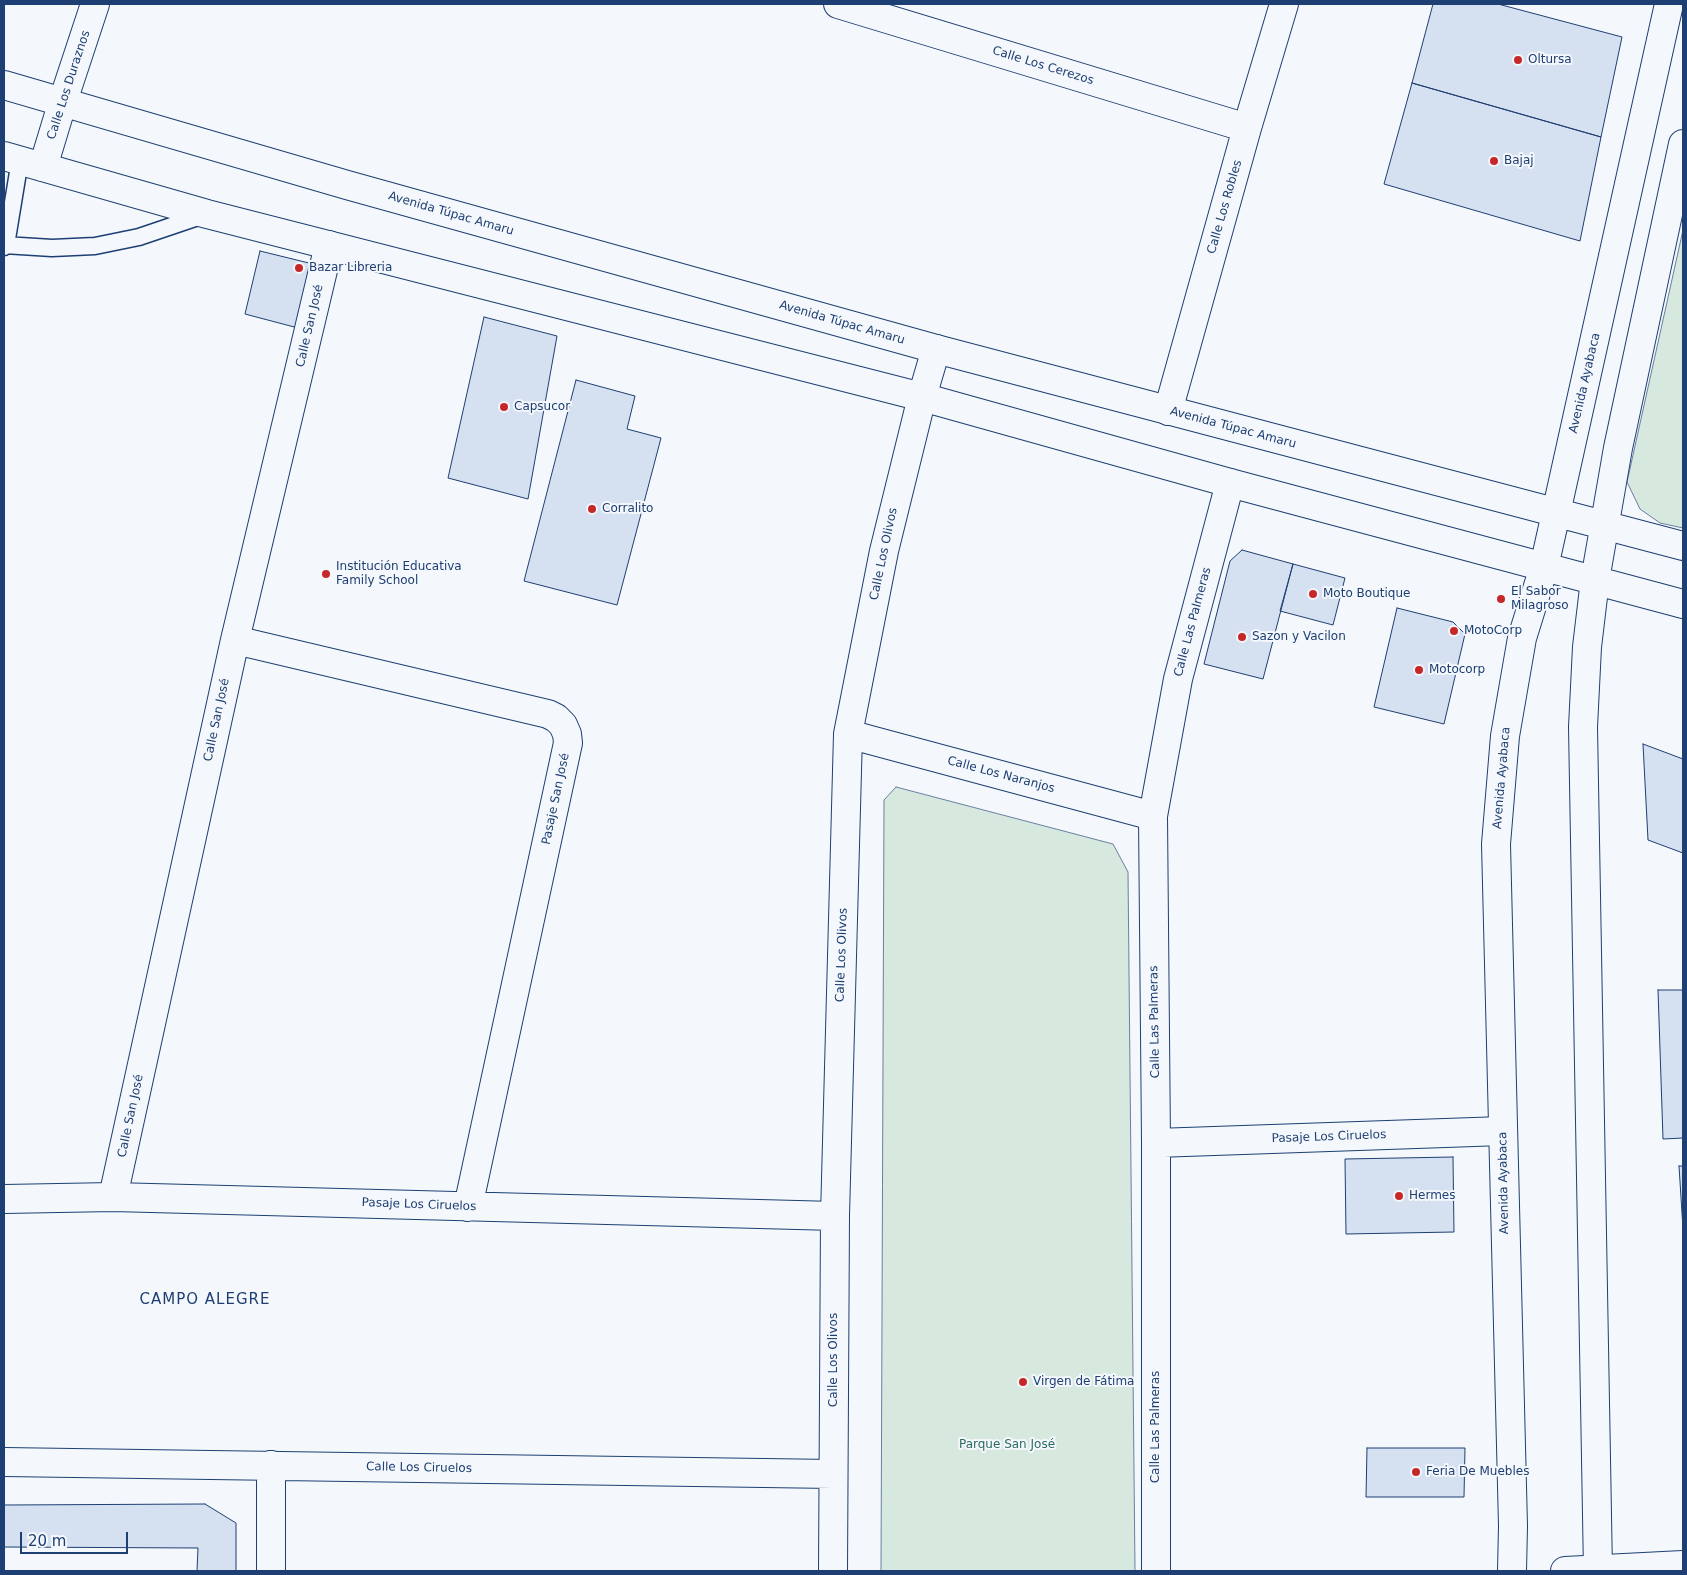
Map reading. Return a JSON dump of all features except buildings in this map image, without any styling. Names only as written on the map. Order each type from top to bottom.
[{"type":"street","name":"Calle Los Duraznos","points":[[22,161],[63,101],[95,4]]},
{"type":"street","name":"Calle Los Cerezos","points":[[838,4],[1247,128]]},
{"type":"street","name":"Calle Los Robles","points":[[1168,411],[1247,128],[1284,4]]},
{"type":"street","name":"Avenida Ayabaca","points":[[1512,1571],[1496,844],[1504,736],[1522,638],[1544,567],[1669,4]]},
{"type":"street","name":"Avenida Túpac Amaru","points":[[4,85],[347,185],[936,349],[1683,546]]},
{"type":"street","points":[[1598,1570],[1583,727],[1587,647],[1595,580],[1618,448],[1683,144]]},
{"type":"street","points":[[22,161],[207,214],[922,397],[1683,604]]},
{"type":"street","name":"Calle San José","points":[[113,1197],[235,640],[329,245]]},
{"type":"street","name":"Calle Los Olivos","points":[[833,1571],[835,1216],[848,734],[884,551],[922,397],[936,349]]},
{"type":"street","name":"Calle Las Palmeras","points":[[1156,1571],[1156,1143],[1153,816],[1178,679],[1230,482]]},
{"type":"street","name":"Pasaje San José","points":[[235,640],[548,714],[556,718],[563,725],[567,734],[568,743],[468,1207]]},
{"type":"street","name":"Calle Los Naranjos","points":[[848,734],[1153,816]]},
{"type":"street","name":"Pasaje Los Ciruelos","points":[[1156,1143],[1503,1131]]},
{"type":"street","name":"Pasaje Los Ciruelos","points":[[4,1199],[113,1197],[835,1216]]},
{"type":"street","name":"Calle Los Ciruelos","points":[[4,1462],[833,1474]]},
{"type":"street","points":[[271,1465],[271,1571]]},
{"type":"street","points":[[1565,1571],[1683,1565]]},
{"type":"lane","points":[[22,161],[5,246],[52,248],[96,246],[139,237],[207,214]]},
{"type":"green space","points":[[1683,230],[1683,528],[1660,523],[1640,509],[1627,482]]},
{"type":"green space","name":"Parque San José","points":[[896,787],[1113,844],[1128,872],[1135,1571],[881,1571],[884,800]]},
{"type":"place","name":"Oltursa","points":[[1518,60]]},
{"type":"place","name":"Bajaj","points":[[1494,161]]},
{"type":"place","name":"Bazar Libreria","points":[[299,268]]},
{"type":"place","name":"Capsucor","points":[[504,407]]},
{"type":"place","name":"Corralito","points":[[592,509]]},
{"type":"place","name":"Institución Educativa Family School","points":[[326,574]]},
{"type":"place","name":"Moto Boutique","points":[[1313,594]]},
{"type":"place","name":"El Sabor Milagroso","points":[[1501,599]]},
{"type":"place","name":"MotoCorp","points":[[1454,631]]},
{"type":"place","name":"Sazon y Vacilon","points":[[1242,637]]},
{"type":"place","name":"Motocorp","points":[[1419,670]]},
{"type":"place","name":"Hermes","points":[[1399,1196]]},
{"type":"place","name":"Virgen de Fátima","points":[[1023,1382]]},
{"type":"place","name":"Feria De Muebles","points":[[1416,1472]]},
{"type":"district","name":"CAMPO ALEGRE","points":[[205,1300]]}]
